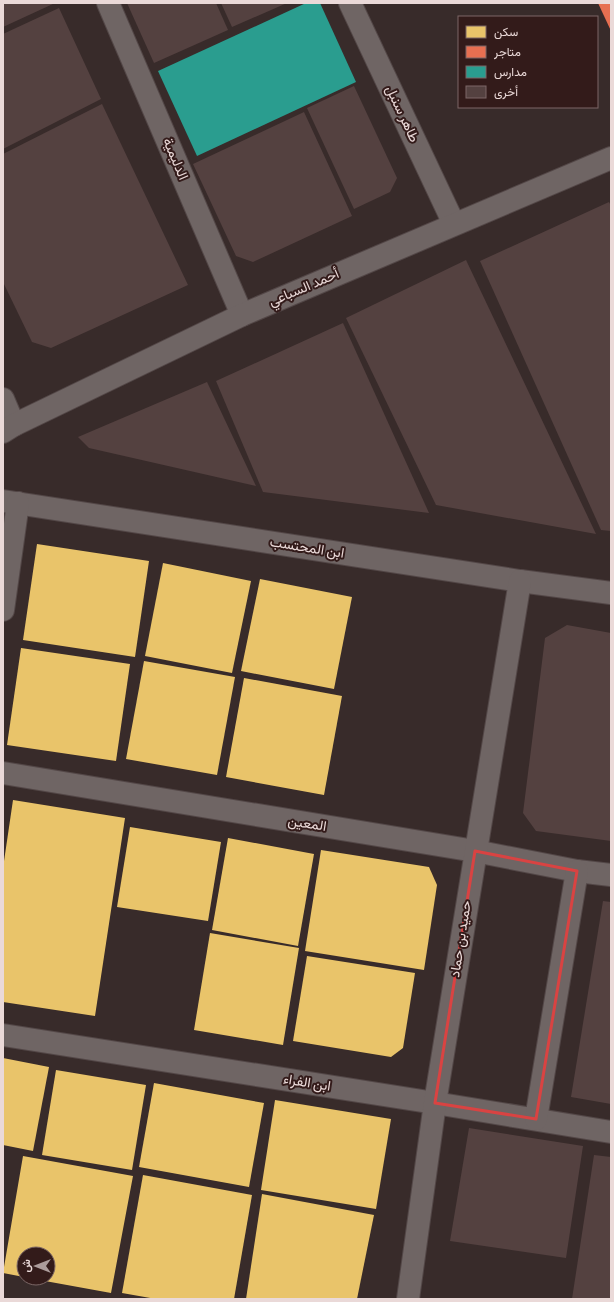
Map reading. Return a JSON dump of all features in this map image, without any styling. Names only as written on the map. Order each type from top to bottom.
[{"type":"street","name":"الدليمية","points":[[108,3],[242,315]]},
{"type":"street","name":"طاهر سنبل","points":[[350,3],[454,224]]},
{"type":"street","name":"أحمد السباعي","points":[[9,428],[242,315],[611,158]]},
{"type":"street","points":[[3,399],[9,428]]},
{"type":"street","points":[[3,610],[11,502]]},
{"type":"street","name":"ابن المحتسب","points":[[11,502],[520,581],[611,593]]},
{"type":"street","name":"حميد بن حماد","points":[[408,1299],[435,1103],[520,581]]},
{"type":"street","name":"المعين","points":[[3,773],[475,851],[577,871],[611,875]]},
{"type":"street","points":[[536,1119],[577,871]]},
{"type":"street","name":"ابن الفراء","points":[[3,1036],[611,1132]]},
{"type":"highlighted area","points":[[475,851],[577,871],[536,1119],[435,1103]]},
{"type":"building: سكن","points":[[37,544],[149,561],[135,657],[23,640]]},
{"type":"building: سكن","points":[[163,563],[251,581],[232,673],[145,656]]},
{"type":"building: سكن","points":[[260,579],[352,597],[334,689],[241,671]]},
{"type":"building: سكن","points":[[21,648],[130,664],[116,761],[7,745]]},
{"type":"building: سكن","points":[[144,661],[235,677],[217,775],[126,759]]},
{"type":"building: سكن","points":[[244,678],[342,696],[324,795],[226,777]]},
{"type":"building: سكن","points":[[13,800],[125,818],[95,1016],[3,1002],[3,868]]},
{"type":"building: سكن","points":[[130,827],[221,842],[208,921],[117,907]]},
{"type":"building: سكن","points":[[228,838],[314,854],[298,946],[212,930]]},
{"type":"building: سكن","points":[[321,850],[429,867],[437,885],[424,970],[305,951]]},
{"type":"building: سكن","points":[[210,933],[299,948],[283,1045],[194,1030]]},
{"type":"building: سكن","points":[[307,956],[415,973],[403,1048],[391,1057],[293,1041]]},
{"type":"building: سكن","points":[[3,1058],[49,1067],[33,1151],[3,1145]]},
{"type":"building: سكن","points":[[56,1070],[146,1085],[132,1170],[42,1155]]},
{"type":"building: سكن","points":[[154,1083],[264,1103],[249,1187],[139,1167]]},
{"type":"building: سكن","points":[[275,1100],[391,1119],[376,1209],[261,1190]]},
{"type":"building: سكن","points":[[23,1156],[133,1176],[111,1293],[56,1283],[56,1246],[16,1246],[16,1275],[3,1273]]},
{"type":"building: سكن","points":[[143,1175],[252,1195],[234,1299],[156,1299],[122,1293]]},
{"type":"building: سكن","points":[[262,1194],[374,1215],[357,1299],[246,1299]]},
{"type":"building: متاجر","points":[[598,3],[611,3],[611,31]]},
{"type":"building: مدارس","points":[[306,3],[320,3],[356,82],[197,156],[158,71]]},
{"type":"building: أخرى","points":[[3,3],[55,3],[3,27]]},
{"type":"building: أخرى","points":[[127,3],[216,3],[228,30],[154,63]]},
{"type":"building: أخرى","points":[[221,3],[287,3],[232,27]]},
{"type":"building: أخرى","points":[[59,8],[101,99],[3,149],[3,34]]},
{"type":"building: أخرى","points":[[354,86],[397,178],[390,192],[354,209],[307,108]]},
{"type":"building: أخرى","points":[[102,104],[188,285],[51,348],[32,342],[3,282],[3,154]]},
{"type":"building: أخرى","points":[[304,112],[352,216],[253,262],[236,256],[193,164]]},
{"type":"building: أخرى","points":[[609,202],[611,206],[611,531],[601,530],[480,261]]},
{"type":"building: أخرى","points":[[466,260],[596,534],[436,505],[346,318]]},
{"type":"building: أخرى","points":[[343,323],[429,513],[263,492],[216,381]]},
{"type":"building: أخرى","points":[[207,382],[256,486],[89,448],[78,437]]},
{"type":"building: أخرى","points":[[567,625],[611,633],[611,841],[536,831],[523,813],[545,638]]},
{"type":"building: أخرى","points":[[603,901],[611,902],[611,1104],[571,1097]]},
{"type":"building: أخرى","points":[[469,1128],[583,1146],[566,1258],[450,1241]]},
{"type":"building: أخرى","points":[[594,1155],[611,1157],[611,1299],[572,1299]]}]
